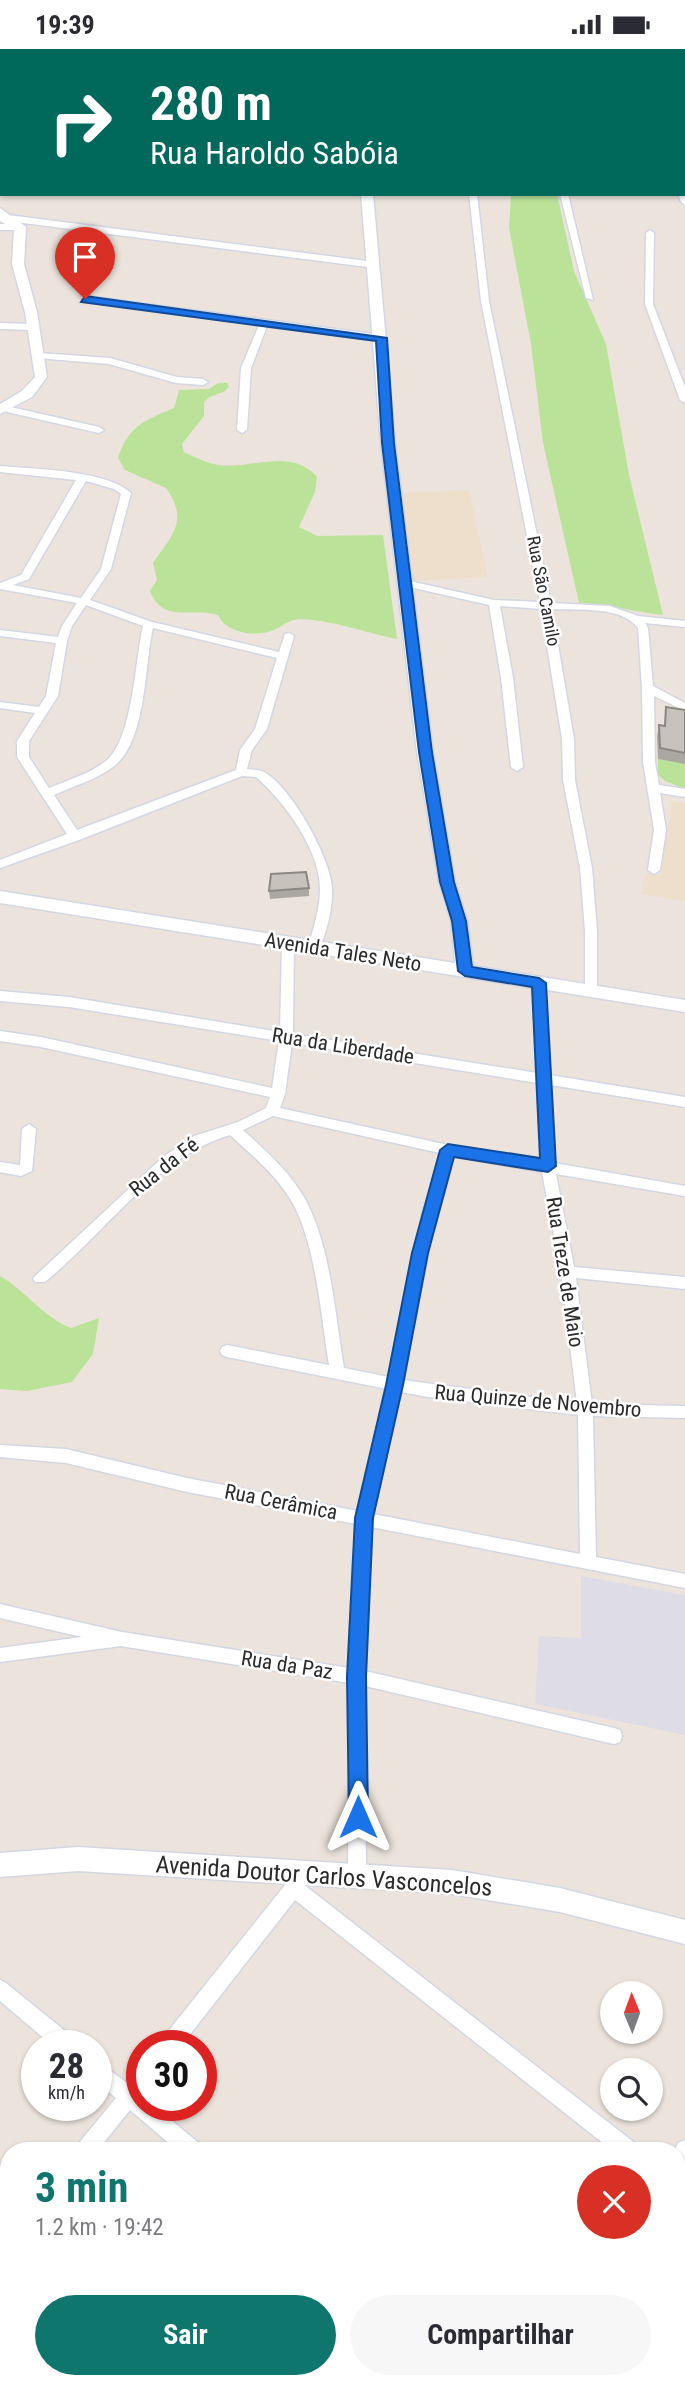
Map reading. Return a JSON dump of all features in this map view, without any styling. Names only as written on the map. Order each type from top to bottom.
[{"type":"street","points":[[368,196],[382,338],[388,443],[425,752],[447,882],[459,921],[465,971]]},
{"type":"street","name":"Rua São Camilo","points":[[473,196],[485,301],[532,528],[544,607],[555,650],[568,739],[569,780],[586,868],[591,931],[591,991]]},
{"type":"street","points":[[565,196],[590,297]]},
{"type":"street","points":[[0,218],[68,223],[375,265]]},
{"type":"street","points":[[0,218],[20,227],[18,264],[40,356],[41,377],[35,386],[3,409]]},
{"type":"street","points":[[650,233],[649,304],[685,400]]},
{"type":"street","points":[[85,299],[263,325],[382,338]]},
{"type":"street","points":[[242,430],[246,369],[263,325]]},
{"type":"street","points":[[0,326],[33,327]]},
{"type":"street","points":[[40,356],[110,361],[176,380],[203,382]]},
{"type":"street","points":[[3,409],[99,430]]},
{"type":"street","points":[[0,469],[82,478],[118,486],[127,493],[106,569],[87,602],[74,615],[61,641],[56,681],[42,711],[23,740],[23,757],[75,837]]},
{"type":"street","points":[[0,586],[25,577],[82,478]]},
{"type":"street","points":[[405,583],[494,603],[610,609],[636,619],[685,624]]},
{"type":"street","points":[[0,586],[87,602],[149,624],[283,656]]},
{"type":"street","points":[[494,603],[507,678],[517,767]]},
{"type":"street","points":[[636,619],[643,628],[648,688],[649,762],[660,830],[654,870]]},
{"type":"street","points":[[47,794],[112,762],[124,750],[130,734],[141,649],[149,624]]},
{"type":"street","points":[[0,633],[61,641]]},
{"type":"street","points":[[241,772],[246,750],[261,729],[289,636]]},
{"type":"street","points":[[648,688],[682,707]]},
{"type":"street","points":[[0,705],[42,711]]},
{"type":"street","points":[[648,706],[682,707]]},
{"type":"street","points":[[0,865],[241,772],[259,773],[281,795],[304,828],[323,870],[325,901],[314,948]]},
{"type":"street","points":[[653,788],[685,793]]},
{"type":"street","name":"Avenida Tales Neto","points":[[0,897],[685,1006]]},
{"type":"street","points":[[288,943],[286,1038],[278,1094],[272,1111],[448,1150],[685,1191]]},
{"type":"street","name":"Rua Treze de Maio","points":[[539,983],[548,1166],[568,1272],[585,1410],[588,1561]]},
{"type":"street","name":"Rua da Liberdade","points":[[0,996],[69,1002],[545,1077],[685,1102]]},
{"type":"street","points":[[0,1036],[41,1042],[278,1094]]},
{"type":"street","name":"Rua da Fé","points":[[40,1278],[73,1254],[147,1175],[203,1136],[233,1129],[272,1111]]},
{"type":"street","points":[[0,1167],[17,1170],[27,1167],[29,1129]]},
{"type":"street","points":[[233,1129],[269,1163],[300,1203],[316,1259],[337,1371]]},
{"type":"street","points":[[357,1874],[357,1677],[364,1518],[395,1385],[420,1253],[448,1150]]},
{"type":"street","points":[[568,1272],[685,1283]]},
{"type":"street","name":"Rua Quinze de Novembro","points":[[227,1351],[337,1371],[395,1385],[585,1410],[685,1412]]},
{"type":"street","name":"Rua Cerâmica","points":[[0,1451],[66,1456],[187,1485],[685,1581]]},
{"type":"street","name":"Rua da Paz","points":[[0,1611],[122,1639],[357,1677],[614,1736]]},
{"type":"street","points":[[0,1655],[122,1639]]},
{"type":"street","name":"Avenida Doutor Carlos Vasconcelos","points":[[0,1865],[78,1859],[294,1879],[357,1874],[452,1882],[560,1900],[685,1932]]},
{"type":"street","points":[[181,2030],[294,1879],[618,2142]]},
{"type":"street","points":[[0,1989],[49,2030]]},
{"type":"street","points":[[112,2083],[126,2094]]},
{"type":"street","points":[[92,2142],[126,2101]]},
{"type":"street","points":[[157,2121],[182,2142]]},
{"type":"shaded area","points":[[469,490],[488,577],[410,581],[399,493]]},
{"type":"shaded area","points":[[672,801],[685,803],[685,901],[641,894],[646,873],[660,875]]},
{"type":"shaded area","points":[[581,1576],[685,1595],[685,1735],[535,1704],[539,1636],[581,1638]]},
{"type":"green space","points":[[511,196],[557,196],[574,271],[606,344],[629,475],[663,615],[579,603],[543,443],[531,344],[509,228]]},
{"type":"green space","points":[[218,383],[227,383],[229,387],[204,402],[204,416],[182,444],[184,452],[219,465],[284,461],[307,468],[317,477],[315,492],[299,527],[317,536],[383,535],[397,639],[337,624],[301,619],[269,632],[244,633],[228,626],[218,615],[170,611],[162,608],[156,601],[150,591],[157,580],[153,563],[176,527],[176,510],[166,488],[125,470],[118,458],[132,431],[154,416],[174,408],[179,390],[209,389]]},
{"type":"green space","points":[[658,759],[685,764],[685,789],[665,781],[658,775]]},
{"type":"green space","points":[[0,1276],[51,1317],[71,1328],[99,1318],[93,1354],[72,1382],[27,1391],[0,1389]]},
{"type":"building","points":[[666,707],[685,710],[685,753],[660,748],[659,725],[665,726]]},
{"type":"building","points":[[306,872],[309,888],[269,891],[271,874]]},
{"type":"route","points":[[85,299],[263,325],[382,338],[388,443],[425,752],[447,882],[459,921],[465,971],[539,983],[548,1166],[448,1150],[420,1253],[395,1385],[364,1518],[357,1677],[358,1817]]}]
